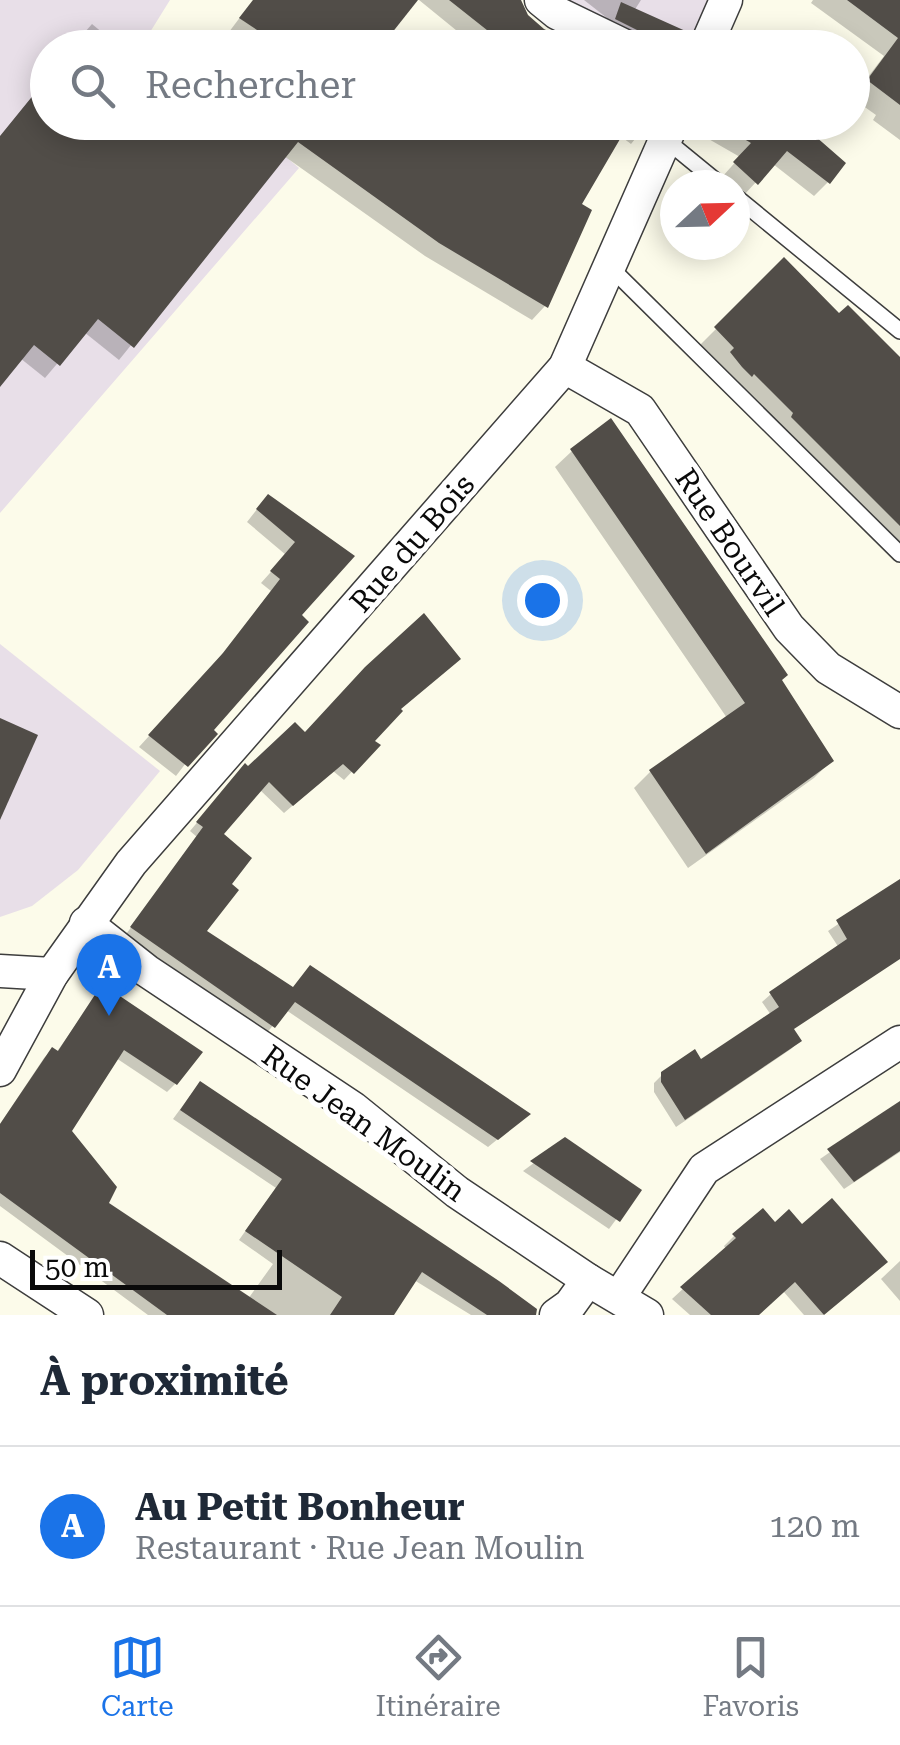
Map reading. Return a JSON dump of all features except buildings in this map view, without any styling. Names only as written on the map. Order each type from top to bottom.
[{"type":"street","points":[[541,0],[557,13],[592,30]]},
{"type":"street","points":[[712,30],[726,0]]},
{"type":"street","name":"Rue du Bois","points":[[0,1070],[52,974],[131,863],[565,367],[665,140]]},
{"type":"street","name":"Rue Bourvil","points":[[565,367],[640,410],[789,628],[828,668],[900,712]]},
{"type":"street","name":"Rue Jean Moulin","points":[[86,923],[147,972],[353,1108],[457,1192],[647,1315]]},
{"type":"street","points":[[3,970],[52,974]]},
{"type":"street","points":[[619,1297],[704,1169],[900,1042]]},
{"type":"street","points":[[0,1258],[87,1315]]},
{"type":"street","points":[[556,1315],[570,1306],[588,1280]]},
{"type":"lane","points":[[678,140],[707,170]]},
{"type":"lane","points":[[750,208],[900,331]]},
{"type":"lane","points":[[610,267],[900,554]]},
{"type":"shaded area","points":[[0,0],[170,0],[151,30],[30,30],[30,140],[266,140],[299,168],[0,513]]},
{"type":"shaded area","points":[[562,0],[707,0],[696,30],[621,30]]},
{"type":"shaded area","points":[[0,644],[160,771],[78,870],[32,906],[0,917]]},
{"type":"place","name":"Au Petit Bonheur","points":[[109,1016]]}]
